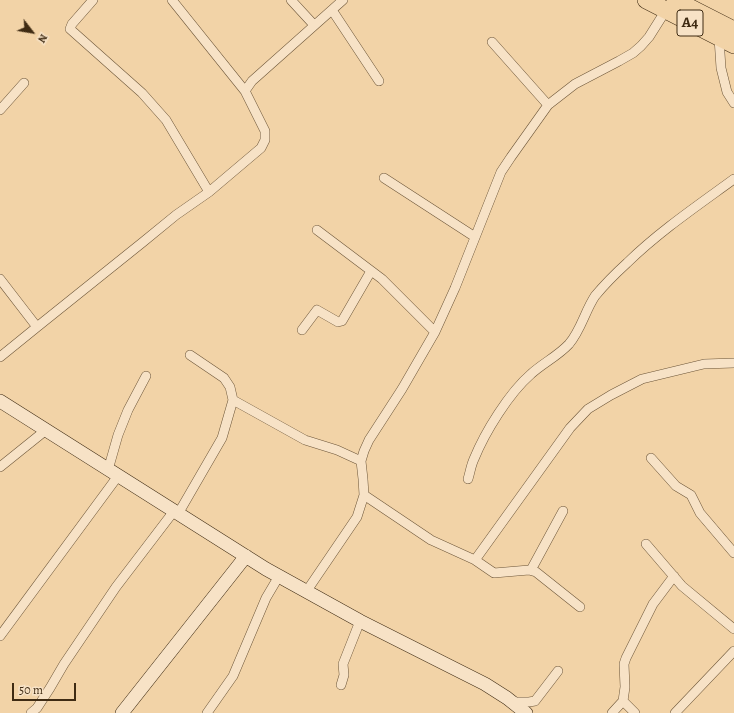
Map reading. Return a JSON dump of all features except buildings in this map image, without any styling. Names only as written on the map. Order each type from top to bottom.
[{"type":"highway","name":"A4","points":[[646,0],[670,5],[726,34],[734,46]]},
{"type":"main road","points":[[0,401],[279,576],[360,621],[485,684],[519,709]]},
{"type":"main road","points":[[122,713],[246,556]]},
{"type":"street","points":[[94,0],[72,24],[70,29],[142,93],[166,120],[209,192]]},
{"type":"street","points":[[0,357],[176,215],[209,192],[261,148],[265,140],[265,131],[245,91],[172,0]]},
{"type":"street","points":[[291,0],[314,25]]},
{"type":"street","points":[[245,91],[252,81],[343,0]]},
{"type":"street","points":[[306,592],[357,517],[364,494],[361,462],[364,451],[369,440],[402,389],[435,332],[501,172],[548,105],[575,84],[619,61],[641,46],[649,37],[670,5]]},
{"type":"street","points":[[332,10],[379,81]]},
{"type":"street","points":[[726,34],[721,68],[727,92],[734,102]]},
{"type":"street","points":[[492,42],[548,105]]},
{"type":"street","points":[[0,110],[24,83]]},
{"type":"street","points":[[384,178],[475,237]]},
{"type":"street","points":[[468,479],[473,460],[481,444],[494,420],[510,397],[532,373],[562,351],[570,342],[595,297],[610,279],[667,227],[734,179]]},
{"type":"street","points":[[317,230],[382,279],[435,332]]},
{"type":"street","points":[[302,330],[317,310],[338,322],[342,321],[370,271]]},
{"type":"street","points":[[0,279],[37,327]]},
{"type":"street","points":[[31,713],[37,708],[64,664],[116,587],[176,512],[222,438],[233,400],[230,387],[224,378],[190,354]]},
{"type":"street","points":[[475,560],[570,428],[588,409],[611,395],[642,380],[704,364],[734,363]]},
{"type":"street","points":[[0,636],[113,473],[118,435],[128,410],[146,376]]},
{"type":"street","points":[[233,400],[305,440],[337,450],[361,462]]},
{"type":"street","points":[[0,466],[46,430]]},
{"type":"street","points":[[651,458],[676,486],[691,495],[700,513],[734,554]]},
{"type":"street","points":[[364,494],[431,540],[475,560],[494,573],[528,570],[536,572],[580,607]]},
{"type":"street","points":[[531,570],[563,511]]},
{"type":"street","points":[[646,544],[682,586],[734,629]]},
{"type":"street","points":[[207,713],[233,676],[266,598],[279,576]]},
{"type":"street","points":[[612,713],[623,701],[625,687],[624,664],[626,658],[653,604],[674,576]]},
{"type":"street","points":[[341,685],[344,675],[343,664],[360,621]]},
{"type":"street","points":[[676,713],[734,651]]},
{"type":"street","points":[[519,709],[529,702],[535,701],[558,671]]},
{"type":"street","points":[[623,701],[635,713]]}]
